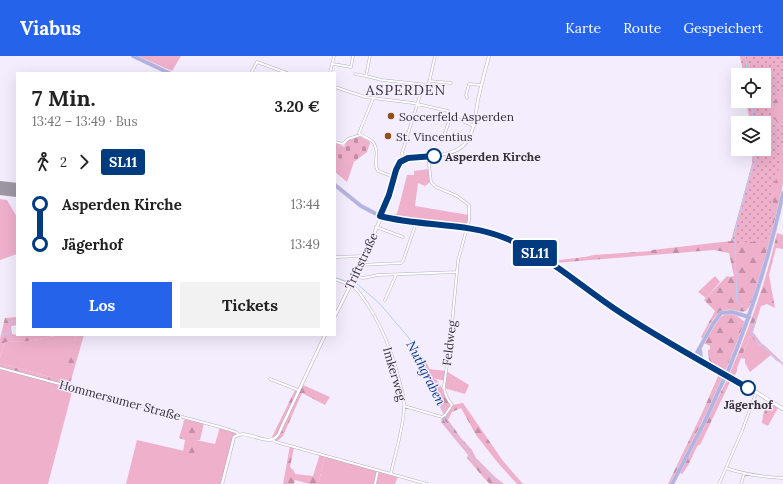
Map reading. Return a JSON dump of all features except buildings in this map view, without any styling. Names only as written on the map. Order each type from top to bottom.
[{"type":"main road","points":[[133,56],[167,72]]},
{"type":"main road","points":[[336,186],[361,206],[380,216],[498,235],[529,250],[626,317],[783,409]]},
{"type":"main road","points":[[672,484],[702,428],[728,371],[749,317],[768,259],[783,193]]},
{"type":"main road","points":[[742,315],[752,308]]},
{"type":"main road","points":[[694,358],[713,324],[722,313],[728,312],[749,317]]},
{"type":"main road","points":[[700,347],[700,357],[708,366]]},
{"type":"street","points":[[330,72],[334,56]]},
{"type":"street","points":[[333,64],[352,67],[353,56]]},
{"type":"street","points":[[366,76],[370,56]]},
{"type":"street","points":[[435,56],[430,81],[421,92],[402,153],[403,160],[408,158],[449,154],[460,149],[469,140],[474,126],[481,84],[489,56]]},
{"type":"street","points":[[252,72],[257,62],[284,72]]},
{"type":"street","points":[[356,74],[382,80],[428,85]]},
{"type":"street","points":[[430,81],[451,83]]},
{"type":"street","points":[[467,98],[466,95],[469,84],[481,84]]},
{"type":"street","points":[[336,87],[373,99],[418,104],[448,111],[451,116],[474,126]]},
{"type":"street","points":[[360,134],[359,131],[373,99]]},
{"type":"street","points":[[442,141],[451,116]]},
{"type":"street","points":[[336,142],[343,144],[348,139],[360,134]]},
{"type":"street","points":[[360,134],[371,141],[378,154],[376,166],[378,171],[394,177]]},
{"type":"street","name":"Feldweg","points":[[404,406],[442,417],[452,405],[446,397],[444,386],[450,344],[459,253],[469,220],[469,205],[457,196],[436,187],[431,182],[428,156]]},
{"type":"street","name":"Triftstraße","points":[[336,314],[365,256],[386,204],[398,166],[403,160]]},
{"type":"street","points":[[360,265],[401,263],[406,254],[414,226]]},
{"type":"street","name":"Triftstraße","points":[[376,227],[403,237]]},
{"type":"street","points":[[336,257],[365,256]]},
{"type":"street","points":[[354,276],[357,278],[363,278],[378,275],[457,272]]},
{"type":"street","points":[[385,300],[396,274]]},
{"type":"street","points":[[336,279],[350,284]]},
{"type":"street","name":"Imkerweg","points":[[350,284],[363,297],[378,324],[392,355],[398,377],[404,406],[391,474]]},
{"type":"street","points":[[272,440],[278,435],[325,336]]},
{"type":"street","name":"Hommersumer Straße","points":[[0,368],[236,432],[238,434]]},
{"type":"street","points":[[270,379],[298,390]]},
{"type":"street","points":[[719,484],[756,392]]},
{"type":"street","points":[[222,484],[232,439],[238,434],[272,440],[427,484]]},
{"type":"street","points":[[726,468],[744,474],[783,478]]},
{"type":"street","points":[[375,484],[378,470]]},
{"type":"street","points":[[741,484],[744,474]]},
{"type":"green space","points":[[138,56],[181,56],[172,71]]},
{"type":"green space","points":[[740,56],[783,56],[783,183],[772,239],[752,303],[746,311],[722,311],[712,321],[703,339],[701,337],[715,311],[704,300],[727,276],[734,276],[729,253],[714,250],[554,263],[551,261],[594,255],[651,251],[731,241],[752,164],[753,156],[771,156],[771,116],[752,116],[758,108],[771,108],[771,68],[743,68]]},
{"type":"green space","points":[[740,56],[783,57],[783,87],[771,106],[771,68],[743,68]]},
{"type":"green space","points":[[747,108],[770,108],[776,121],[783,127],[783,146],[781,150],[778,174],[772,190],[774,216],[768,241],[735,243],[732,240],[733,235],[752,164],[753,156],[771,156],[771,116],[749,116]]},
{"type":"green space","points":[[359,136],[370,143],[367,152],[354,162],[336,157],[336,143],[344,147],[348,140]]},
{"type":"green space","points":[[336,156],[354,162],[347,182],[336,173]]},
{"type":"green space","points":[[429,169],[431,181],[425,186],[418,183],[415,206],[469,215],[467,226],[393,216],[394,214],[397,214],[407,175],[414,175],[414,171]]},
{"type":"green space","points":[[0,199],[7,200],[16,215],[16,254],[0,260]]},
{"type":"green space","points":[[777,233],[783,235],[783,249],[776,248],[769,275],[775,308],[767,304],[761,306],[753,332],[762,344],[760,346],[750,336],[734,377],[729,375],[756,305],[768,269]]},
{"type":"green space","points":[[715,276],[720,282],[706,298],[698,292]]},
{"type":"green space","points":[[729,313],[737,316],[745,322],[725,372],[710,362],[708,350],[710,349],[710,346],[704,343],[720,317]]},
{"type":"green space","points":[[16,317],[16,325],[11,326],[12,334],[16,336],[56,336],[28,341],[5,342],[0,357],[0,339],[5,318]]},
{"type":"green space","points":[[56,336],[76,336],[63,385],[73,388],[48,484],[0,484],[0,368],[57,379],[0,363],[0,357],[5,342],[28,341]]},
{"type":"green space","points":[[76,336],[84,336],[69,387],[62,385]]},
{"type":"green space","points":[[750,336],[760,346],[763,344],[783,363],[783,365],[771,355],[750,372],[745,363],[745,359],[741,358]]},
{"type":"green space","points":[[425,359],[433,378],[437,380],[452,405],[463,403],[503,461],[523,484],[517,484],[498,463],[476,435],[461,408],[452,412],[448,420],[472,450],[476,458],[504,484],[490,484],[467,458],[468,455],[441,422],[444,415],[428,383],[428,379],[420,361]]},
{"type":"green space","points":[[0,363],[57,379],[56,383],[0,368]]},
{"type":"green space","points":[[429,369],[446,371],[469,385],[465,394],[444,388],[445,381],[433,378]]},
{"type":"green space","points":[[719,374],[723,376],[711,404],[677,471],[670,484],[668,484],[703,411]]},
{"type":"green space","points":[[728,378],[731,380],[700,445],[698,445],[685,471],[682,474],[679,473]]},
{"type":"green space","points":[[301,384],[330,397],[325,405],[302,393],[283,436],[276,442],[272,440],[272,437],[296,388],[298,389]]},
{"type":"green space","points":[[769,401],[778,408],[768,426],[762,423],[763,415]]},
{"type":"green space","points":[[185,418],[204,423],[200,440],[196,440],[194,454],[183,452],[185,440],[179,438]]},
{"type":"green space","points":[[220,427],[238,434],[234,437],[222,484],[126,484],[137,440],[193,453],[196,440],[215,444]]},
{"type":"green space","points":[[290,446],[294,447],[290,467],[295,474],[313,476],[320,454],[325,455],[317,484],[310,484],[295,480],[294,484],[283,484]]},
{"type":"green space","points":[[325,455],[398,476],[395,484],[317,484]]},
{"type":"waterway","points":[[745,56],[747,68]]},
{"type":"waterway","points":[[752,108],[753,116]]},
{"type":"waterway","points":[[735,244],[735,232],[747,184],[756,156]]},
{"type":"waterway","points":[[735,247],[736,279]]},
{"type":"waterway","name":"Nuthgraben","points":[[336,278],[349,282]]},
{"type":"waterway","points":[[736,280],[737,301],[743,307]]},
{"type":"waterway","name":"Nuthgraben","points":[[355,282],[380,304],[409,338],[418,351],[434,383],[431,384],[445,412]]},
{"type":"waterway","points":[[756,318],[752,334],[776,360],[782,363]]},
{"type":"waterway","name":"Nuthgraben","points":[[2,335],[10,333],[9,322],[16,321]]},
{"type":"waterway","name":"Nuthgraben","points":[[447,414],[444,420],[471,457],[499,484]]},
{"type":"runway","points":[[0,188],[16,190]]},
{"type":"bus line","name":"SL11","points":[[434,156],[408,158],[400,162],[396,170],[386,204],[380,216],[482,231],[498,235],[520,245],[666,342],[748,388]]},
{"type":"place","name":"Soccerfeld Asperden","points":[[391,116]]},
{"type":"place","name":"St. Vincentius","points":[[388,136]]},
{"type":"place","name":"Asperden Kirche","points":[[434,156]]},
{"type":"place","name":"Jägerhof","points":[[748,388]]},
{"type":"district","name":"ASPERDEN","points":[[406,90]]}]
